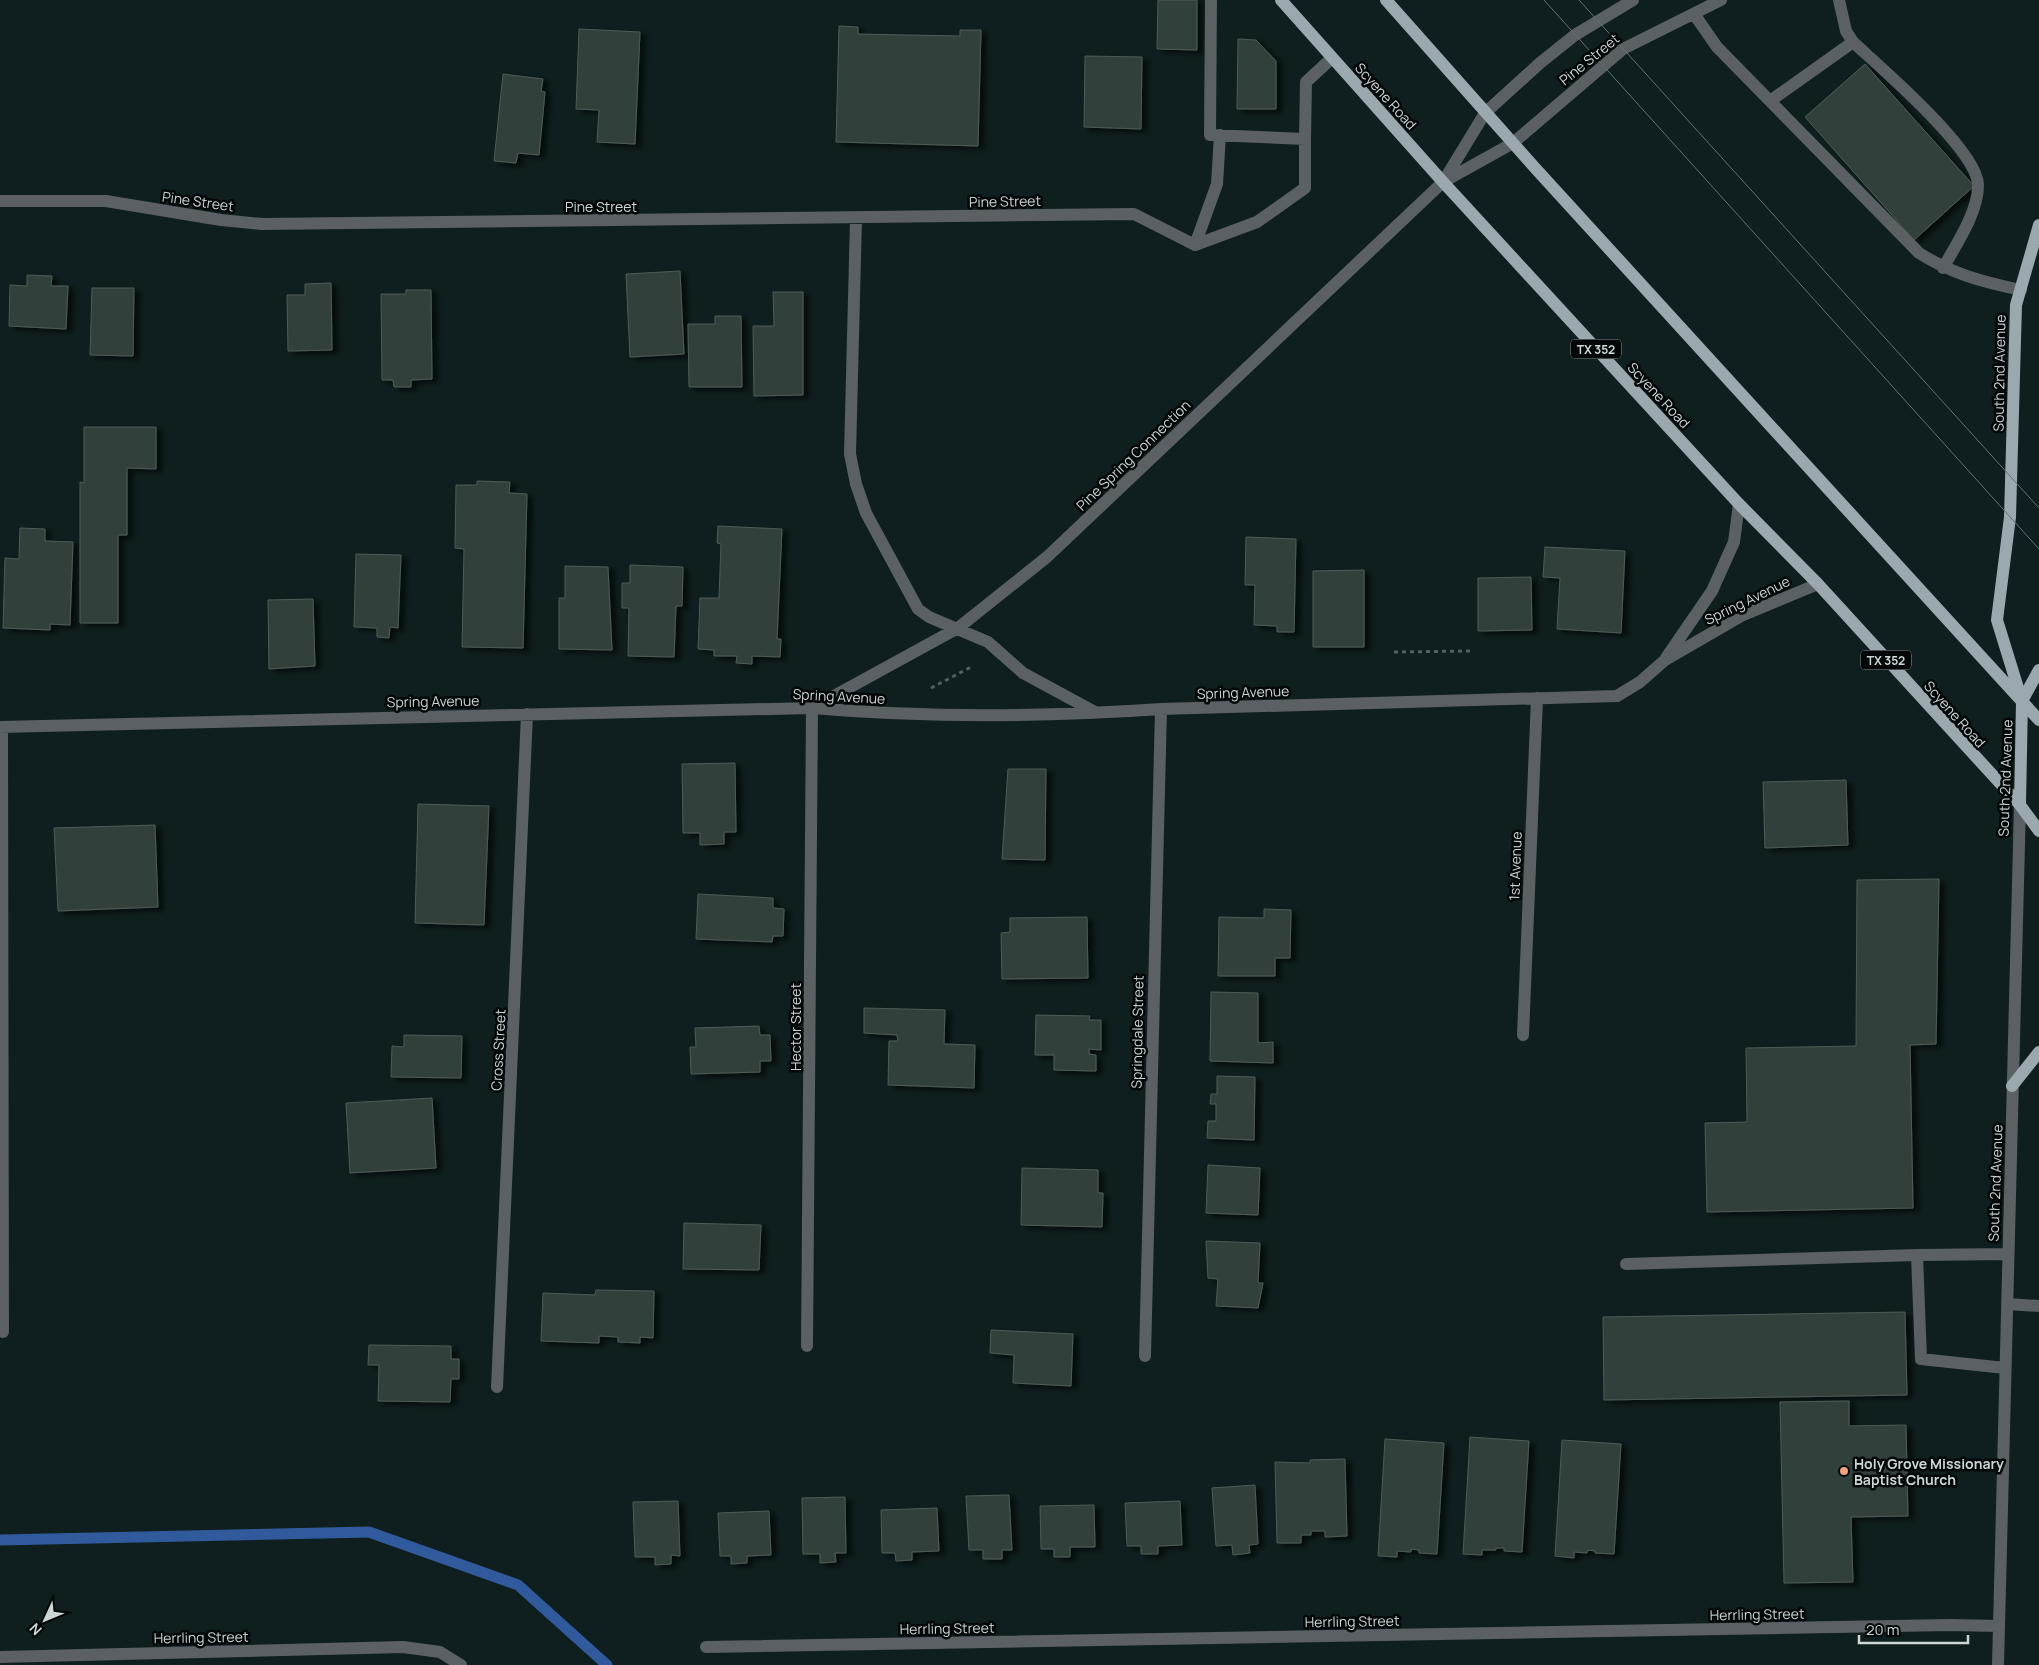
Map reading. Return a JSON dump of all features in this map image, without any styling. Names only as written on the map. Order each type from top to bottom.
[{"type":"main road","name":"Scyene Road","points":[[1281,0],[1443,182],[1739,504],[1818,584],[2020,805]]},
{"type":"main road","points":[[1386,0],[1513,144],[2039,720]]},
{"type":"main road","name":"South 2nd Avenue","points":[[2020,805],[2022,701],[1997,620],[2010,517],[2016,306],[2039,224]]},
{"type":"main road","name":"South 2nd Avenue","points":[[2022,701],[2039,670]]},
{"type":"main road","name":"TX 352","points":[[2020,805],[2039,831]]},
{"type":"main road","points":[[2012,1086],[2039,1052]]},
{"type":"street","points":[[1211,0],[1210,135],[1305,139]]},
{"type":"street","name":"Pine Street","points":[[1485,113],[1540,63],[1575,35],[1633,0]]},
{"type":"street","name":"Pine Street","points":[[1513,144],[1623,49],[1721,0]]},
{"type":"street","points":[[1839,0],[1846,31],[1853,42],[1946,131],[1976,172],[1978,186],[1972,210],[1965,229],[1942,268]]},
{"type":"street","points":[[1694,14],[1717,47],[1897,233],[1919,253],[1942,268],[1974,279],[2020,290]]},
{"type":"street","points":[[1770,101],[1853,42]]},
{"type":"street","points":[[1195,245],[1257,222],[1305,188],[1306,82],[1332,58]]},
{"type":"street","name":"Pine Spring Connection","points":[[1443,182],[1485,113]]},
{"type":"street","points":[[1195,245],[1217,184],[1220,135]]},
{"type":"street","name":"Pine Spring Connection","points":[[812,708],[958,628],[1047,557],[1443,182],[1513,144]]},
{"type":"street","name":"Pine Street","points":[[0,201],[106,201],[222,220],[262,224],[856,219],[1134,214],[1195,245]]},
{"type":"street","points":[[856,219],[850,454],[856,484],[866,513],[918,609],[929,617],[988,642],[1023,673],[1097,713]]},
{"type":"street","name":"Spring Avenue","points":[[1665,660],[1712,591],[1734,542],[1739,504]]},
{"type":"street","name":"Spring Avenue","points":[[1,727],[812,708],[885,714],[1097,713],[1161,709],[1617,696],[1640,682],[1665,660],[1741,616],[1818,584]]},
{"type":"street","name":"1st Avenue","points":[[1523,1035],[1537,698]]},
{"type":"street","name":"Hector Street","points":[[807,1346],[812,708]]},
{"type":"street","name":"Springdale Street","points":[[1145,1356],[1161,709]]},
{"type":"street","name":"Cross Street","points":[[497,1387],[527,714]]},
{"type":"street","points":[[1,727],[4,1332]]},
{"type":"street","name":"South 2nd Avenue","points":[[1998,1665],[2020,805]]},
{"type":"street","points":[[1626,1264],[2008,1254]]},
{"type":"street","points":[[1917,1255],[1921,1359],[2005,1368]]},
{"type":"street","points":[[2007,1304],[2039,1306]]},
{"type":"street","name":"Herrling Street","points":[[706,1647],[1950,1625],[1998,1626]]},
{"type":"street","name":"Herrling Street","points":[[0,1657],[403,1647],[440,1652],[461,1665]]},
{"type":"path","points":[[1394,652],[1470,652]]},
{"type":"path","points":[[930,689],[973,666]]},
{"type":"building","points":[[1158,0],[1197,0],[1197,50],[1157,49]]},
{"type":"building","points":[[839,26],[858,27],[858,34],[960,36],[960,30],[981,30],[978,146],[836,142]]},
{"type":"building","points":[[579,29],[640,32],[635,144],[597,142],[599,110],[576,109]]},
{"type":"building","points":[[1238,39],[1256,40],[1276,61],[1276,109],[1237,109]]},
{"type":"building","points":[[1085,56],[1142,57],[1141,129],[1084,127]]},
{"type":"building","points":[[1865,64],[1974,186],[1914,240],[1805,117]]},
{"type":"building","points":[[503,74],[543,79],[541,91],[545,92],[539,155],[518,153],[516,163],[494,161]]},
{"type":"building","points":[[680,271],[684,354],[630,357],[626,274]]},
{"type":"building","points":[[27,275],[52,276],[51,286],[68,286],[66,329],[9,326],[10,285],[27,286]]},
{"type":"building","points":[[331,283],[332,350],[288,351],[287,295],[305,295],[305,284]]},
{"type":"building","points":[[92,288],[134,288],[133,356],[90,355]]},
{"type":"building","points":[[406,290],[431,290],[432,379],[411,380],[411,387],[394,387],[393,380],[382,380],[381,294],[406,294]]},
{"type":"building","points":[[773,292],[803,292],[803,395],[754,396],[753,326],[774,326]]},
{"type":"building","points":[[715,316],[741,316],[742,387],[689,387],[688,324],[715,324]]},
{"type":"building","points":[[84,427],[156,427],[156,469],[127,468],[127,535],[118,535],[118,623],[80,623],[80,482],[84,483]]},
{"type":"building","points":[[477,481],[510,482],[509,493],[527,494],[523,648],[462,647],[464,549],[455,548],[456,485],[477,485]]},
{"type":"building","points":[[718,526],[782,529],[777,639],[781,639],[780,657],[752,656],[752,664],[736,663],[737,656],[714,656],[714,650],[698,649],[700,598],[719,598],[721,544],[717,543]]},
{"type":"building","points":[[20,528],[45,529],[45,541],[73,542],[70,625],[50,624],[50,630],[3,628],[5,558],[19,559]]},
{"type":"building","points":[[1246,537],[1296,539],[1294,632],[1277,632],[1277,626],[1254,625],[1255,585],[1245,585]]},
{"type":"building","points":[[1545,547],[1625,551],[1621,633],[1557,629],[1560,578],[1543,577]]},
{"type":"building","points":[[356,554],[401,555],[398,628],[390,627],[389,638],[377,637],[377,628],[354,627]]},
{"type":"building","points":[[630,565],[683,567],[682,606],[676,606],[674,657],[628,656],[629,608],[622,608],[622,583],[630,583]]},
{"type":"building","points":[[565,566],[608,567],[612,650],[559,649],[559,598],[565,598]]},
{"type":"building","points":[[1364,570],[1364,647],[1313,647],[1313,571]]},
{"type":"building","points":[[1531,577],[1532,630],[1478,631],[1478,578]]},
{"type":"building","points":[[313,599],[315,666],[269,669],[268,600]]},
{"type":"building","points":[[735,763],[736,832],[724,832],[724,844],[700,845],[700,833],[683,833],[682,764]]},
{"type":"building","points":[[1008,769],[1046,769],[1045,860],[1002,859]]},
{"type":"building","points":[[1846,780],[1848,845],[1765,848],[1763,782]]},
{"type":"building","points":[[418,804],[489,806],[484,925],[415,923]]},
{"type":"building","points":[[155,825],[158,907],[58,911],[54,828]]},
{"type":"building","points":[[1939,879],[1936,1044],[1910,1045],[1913,1208],[1707,1212],[1705,1123],[1747,1122],[1746,1048],[1856,1046],[1857,880]]},
{"type":"building","points":[[698,894],[773,898],[773,908],[784,909],[783,936],[773,936],[772,942],[696,939]]},
{"type":"building","points":[[1264,909],[1291,910],[1290,958],[1275,958],[1275,976],[1218,976],[1219,917],[1264,918]]},
{"type":"building","points":[[1087,917],[1088,978],[1002,979],[1001,933],[1010,932],[1010,918]]},
{"type":"building","points":[[1211,992],[1258,993],[1258,1043],[1273,1042],[1273,1063],[1210,1061]]},
{"type":"building","points":[[864,1008],[945,1010],[944,1044],[975,1045],[974,1088],[888,1085],[889,1041],[898,1041],[897,1035],[864,1033]]},
{"type":"building","points":[[1036,1015],[1090,1016],[1089,1020],[1101,1020],[1101,1050],[1089,1049],[1089,1054],[1096,1055],[1096,1071],[1054,1070],[1054,1055],[1035,1055]]},
{"type":"building","points":[[759,1026],[760,1035],[770,1035],[771,1061],[760,1061],[760,1072],[691,1074],[690,1047],[696,1047],[695,1028]]},
{"type":"building","points":[[404,1035],[462,1036],[461,1078],[391,1077],[392,1046],[404,1047]]},
{"type":"building","points":[[1217,1076],[1255,1077],[1254,1140],[1207,1138],[1208,1121],[1216,1121],[1216,1104],[1210,1104],[1211,1094],[1217,1094]]},
{"type":"building","points":[[432,1098],[436,1168],[350,1173],[346,1103]]},
{"type":"building","points":[[1208,1165],[1260,1168],[1258,1215],[1206,1213]]},
{"type":"building","points":[[1022,1168],[1098,1170],[1098,1193],[1103,1193],[1102,1227],[1021,1225]]},
{"type":"building","points":[[684,1223],[761,1225],[759,1270],[683,1269]]},
{"type":"building","points":[[1206,1241],[1260,1243],[1258,1283],[1263,1283],[1258,1308],[1216,1306],[1218,1279],[1208,1278]]},
{"type":"building","points":[[596,1290],[654,1291],[653,1338],[640,1337],[640,1343],[618,1342],[618,1337],[599,1336],[599,1343],[541,1341],[543,1293],[595,1295]]},
{"type":"building","points":[[1905,1312],[1907,1395],[1604,1400],[1603,1317]]},
{"type":"building","points":[[991,1330],[1073,1334],[1071,1386],[1013,1383],[1014,1355],[990,1353]]},
{"type":"building","points":[[369,1345],[451,1346],[451,1359],[459,1359],[459,1379],[451,1379],[450,1402],[378,1401],[379,1365],[368,1365]]},
{"type":"building","name":"Holy Grove Missionary Baptist Church","points":[[1849,1401],[1849,1426],[1906,1425],[1908,1516],[1851,1517],[1853,1582],[1784,1583],[1780,1402]]},
{"type":"building","points":[[1470,1437],[1529,1441],[1522,1552],[1504,1551],[1504,1548],[1496,1548],[1496,1550],[1482,1550],[1482,1555],[1463,1554]]},
{"type":"building","points":[[1385,1439],[1444,1443],[1437,1554],[1419,1553],[1419,1550],[1411,1549],[1411,1552],[1397,1551],[1397,1557],[1378,1556]]},
{"type":"building","points":[[1562,1440],[1621,1444],[1614,1554],[1595,1553],[1595,1551],[1588,1550],[1587,1553],[1574,1552],[1574,1558],[1555,1556]]},
{"type":"building","points":[[1345,1459],[1347,1536],[1325,1537],[1325,1531],[1311,1531],[1311,1535],[1301,1535],[1301,1543],[1277,1543],[1275,1462],[1310,1463],[1310,1460]]},
{"type":"building","points":[[1255,1485],[1258,1544],[1249,1545],[1250,1553],[1233,1555],[1232,1545],[1216,1546],[1212,1488]]},
{"type":"building","points":[[1009,1495],[1012,1550],[1002,1550],[1002,1559],[983,1559],[983,1550],[969,1550],[966,1496]]},
{"type":"building","points":[[845,1497],[846,1553],[835,1553],[836,1562],[820,1563],[820,1554],[803,1554],[802,1498]]},
{"type":"building","points":[[678,1501],[680,1556],[671,1555],[671,1564],[655,1565],[655,1557],[635,1557],[633,1502]]},
{"type":"building","points":[[1180,1501],[1182,1545],[1158,1546],[1158,1554],[1141,1554],[1141,1546],[1127,1546],[1125,1503]]},
{"type":"building","points":[[1094,1505],[1095,1547],[1070,1547],[1070,1557],[1054,1557],[1054,1549],[1041,1549],[1040,1506]]},
{"type":"building","points":[[937,1508],[939,1551],[912,1552],[912,1560],[896,1561],[895,1553],[882,1553],[881,1510]]},
{"type":"building","points":[[769,1511],[771,1555],[747,1556],[747,1563],[731,1564],[731,1556],[720,1556],[718,1513]]},
{"type":"waterway","points":[[0,1540],[369,1532],[518,1585],[607,1665]]},
{"type":"tram line","points":[[1544,0],[2039,549]]},
{"type":"tram line","points":[[1579,0],[2039,508]]},
{"type":"place","name":"Holy Grove Missionary Baptist Church","points":[[1844,1471]]}]
